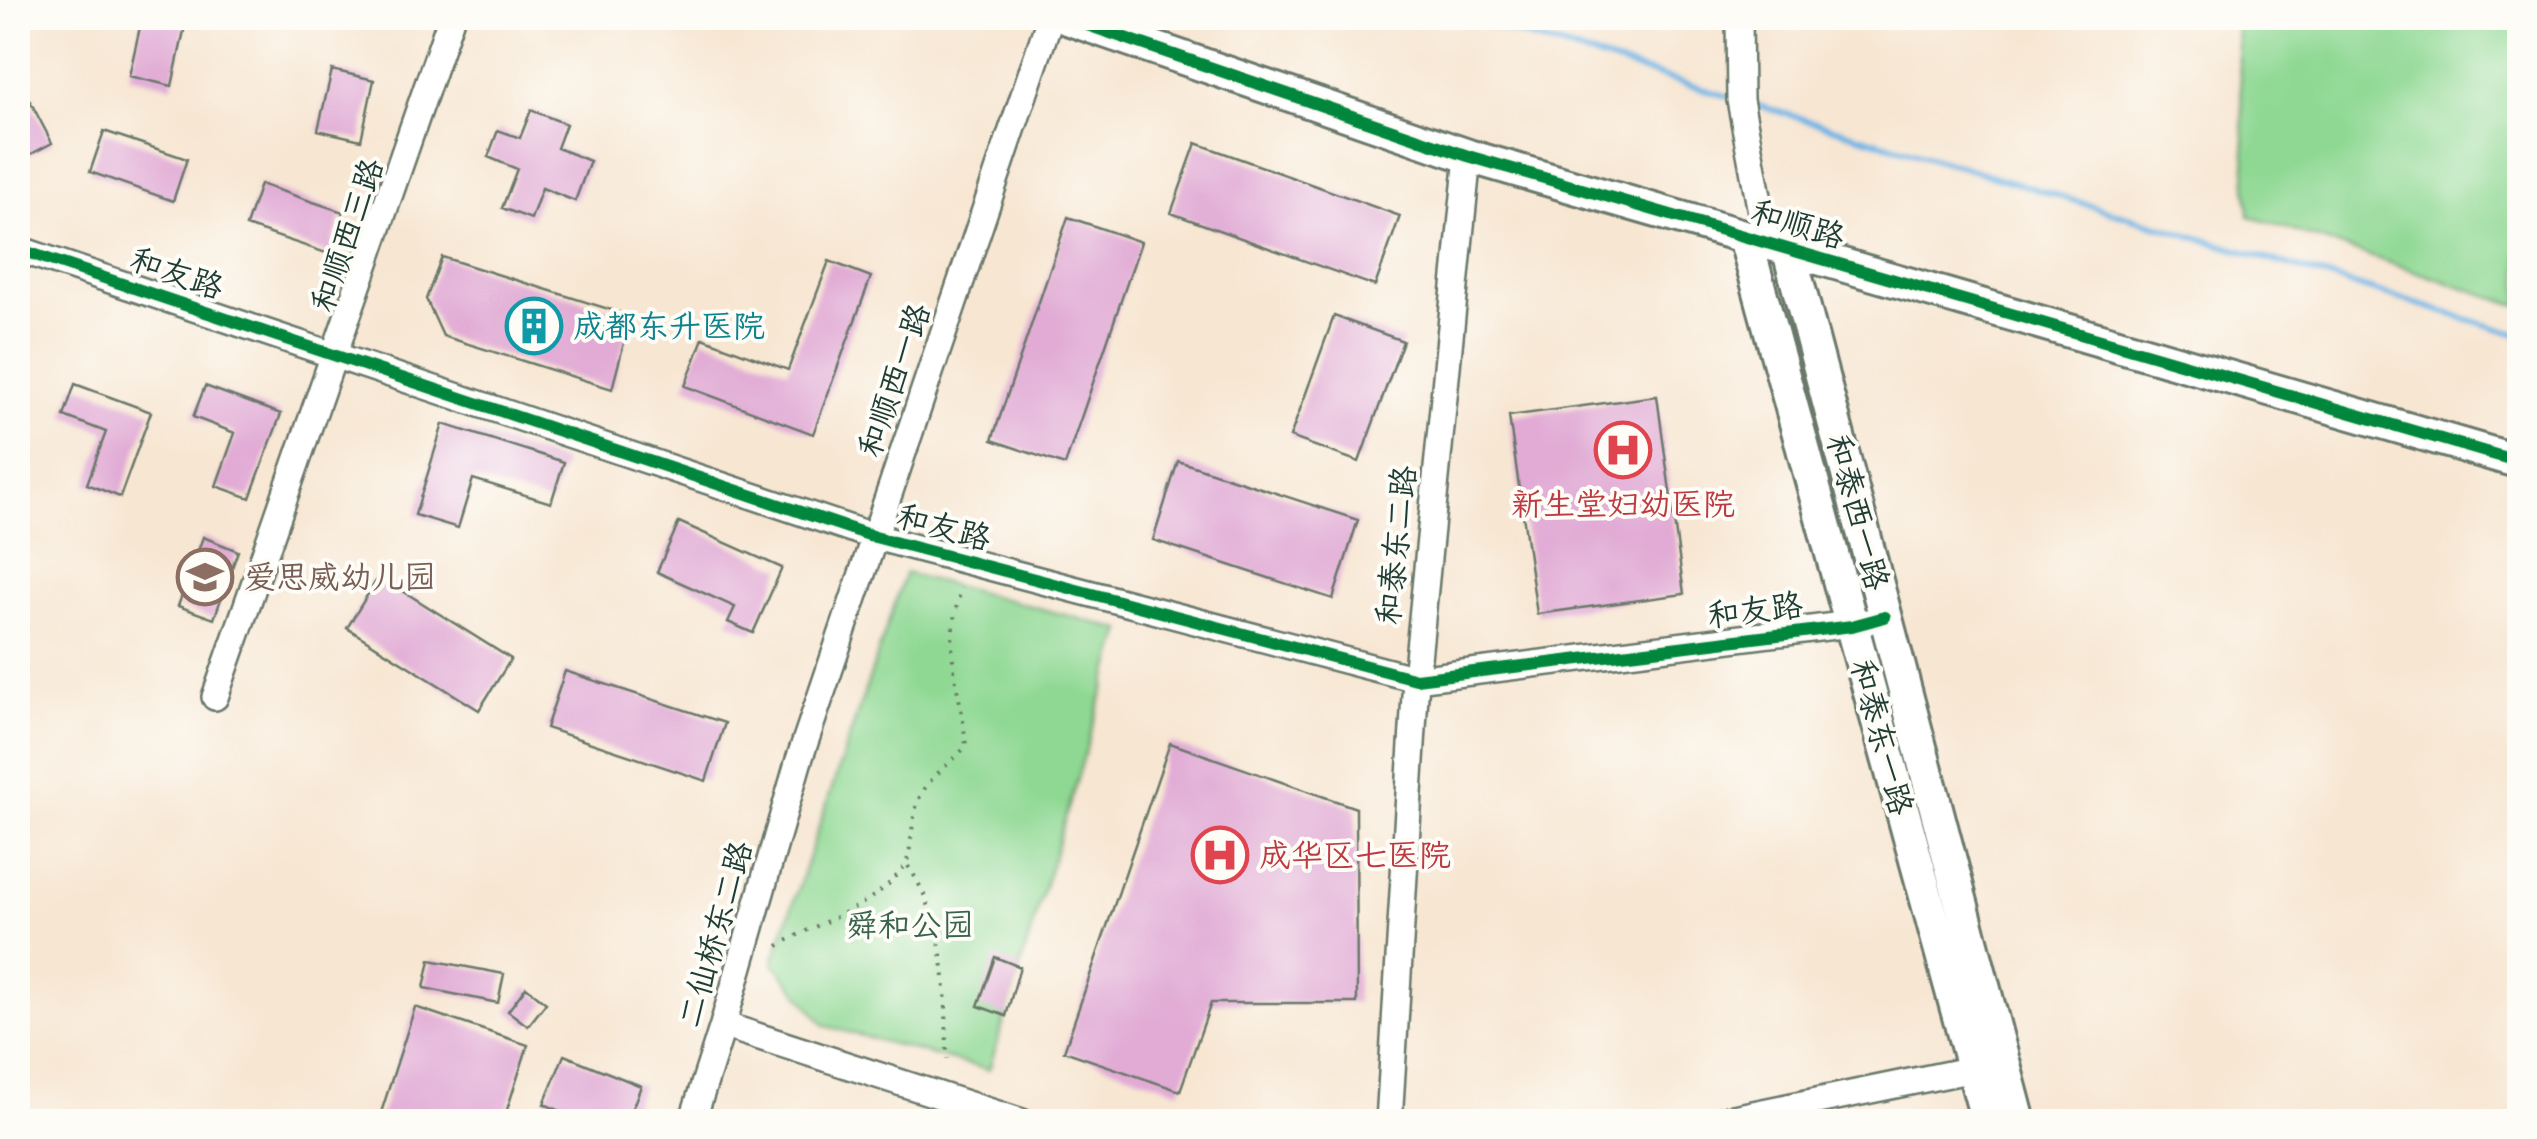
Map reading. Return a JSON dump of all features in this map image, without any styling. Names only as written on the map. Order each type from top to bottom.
[{"type":"street","name":"和顺西三路","points":[[216,698],[451,18]]},
{"type":"street","name":"和顺西一路","points":[[798,764],[1050,18]]},
{"type":"street","name":"和顺路","points":[[1067,18],[1468,156],[2520,462]]},
{"type":"street","points":[[1739,18],[1740,100],[1767,244]]},
{"type":"street","name":"和泰东二路","points":[[1389,1122],[1416,680],[1468,156]]},
{"type":"street","name":"和泰西一路","points":[[1767,244],[1885,617],[1988,1066],[2020,1122]]},
{"type":"street","name":"和泰东一路","points":[[1767,244],[1852,626],[1988,1066],[1988,1122]]},
{"type":"street","name":"和友路","points":[[18,249],[875,538],[1416,680],[1852,626],[1885,617]]},
{"type":"street","name":"二仙桥东二路","points":[[692,1122],[724,1025],[798,764]]},
{"type":"street","points":[[724,1025],[1022,1122]]},
{"type":"street","points":[[1714,1122],[1988,1066]]},
{"type":"path","points":[[778,946],[847,914],[893,881],[907,864],[918,800],[925,787],[966,746],[951,648],[953,612],[962,588]]},
{"type":"path","points":[[907,864],[921,884],[942,951],[947,1058]]},
{"type":"green space","points":[[2236,18],[2519,18],[2519,306],[2249,216]]},
{"type":"green space","name":"舜和公园","points":[[905,573],[1122,630],[989,1070],[825,1026],[773,962]]},
{"type":"building","points":[[142,18],[185,26],[172,86],[129,76]]},
{"type":"building","points":[[332,70],[374,80],[361,140],[318,130]]},
{"type":"building","points":[[18,78],[52,143],[18,161]]},
{"type":"building","points":[[531,110],[566,124],[557,148],[590,161],[575,201],[542,188],[531,219],[502,208],[517,169],[488,157],[498,130],[520,138]]},
{"type":"building","points":[[104,131],[187,159],[173,201],[90,172]]},
{"type":"building","points":[[1196,143],[1400,216],[1375,286],[1171,213]]},
{"type":"building","points":[[260,184],[343,212],[329,254],[246,226]]},
{"type":"building","points":[[1068,217],[1141,242],[1065,465],[992,440]]},
{"type":"building","name":"成都东升医院","points":[[442,257],[631,316],[612,389],[443,336],[426,299]]},
{"type":"building","points":[[829,261],[871,277],[813,434],[685,386],[703,338],[788,370]]},
{"type":"building","points":[[1334,316],[1403,341],[1359,462],[1290,437]]},
{"type":"building","points":[[75,384],[151,412],[120,497],[87,484],[106,432],[64,416]]},
{"type":"building","points":[[205,386],[281,414],[250,498],[216,486],[235,433],[193,417]]},
{"type":"building","points":[[1657,396],[1684,594],[1537,614],[1509,416]]},
{"type":"building","points":[[443,424],[564,462],[551,503],[473,479],[458,528],[415,515]]},
{"type":"building","points":[[1178,461],[1358,520],[1333,599],[1153,540]]},
{"type":"building","points":[[679,522],[782,568],[753,633],[728,622],[735,607],[657,572]]},
{"type":"building","points":[[203,537],[238,551],[214,619],[178,606]]},
{"type":"building","points":[[379,576],[511,659],[479,710],[347,628]]},
{"type":"building","points":[[565,671],[725,723],[706,781],[546,728]]},
{"type":"building","points":[[1170,743],[1356,808],[1357,1003],[1211,1003],[1180,1091],[1064,1051]]},
{"type":"building","points":[[995,957],[1020,967],[1006,1016],[978,1006]]},
{"type":"building","points":[[430,960],[504,974],[498,1003],[424,988]]},
{"type":"building","points":[[526,987],[546,1003],[528,1026],[508,1011]]},
{"type":"building","points":[[415,1007],[528,1045],[503,1122],[378,1122]]},
{"type":"building","points":[[564,1055],[641,1086],[627,1122],[587,1122],[544,1104]]},
{"type":"waterway","points":[[1466,18],[1733,98]]},
{"type":"waterway","points":[[1750,103],[2520,335]]},
{"type":"cycle path","points":[[1067,18],[1468,156],[2520,462]]},
{"type":"cycle path","points":[[18,249],[875,537],[1416,679],[1852,626],[1885,617]]},
{"type":"place","name":"成都东升医院","points":[[534,326]]},
{"type":"place","name":"新生堂妇幼医院","points":[[1623,450]]},
{"type":"place","name":"爱思威幼儿园","points":[[205,577]]},
{"type":"place","name":"成华区七医院","points":[[1220,855]]}]
